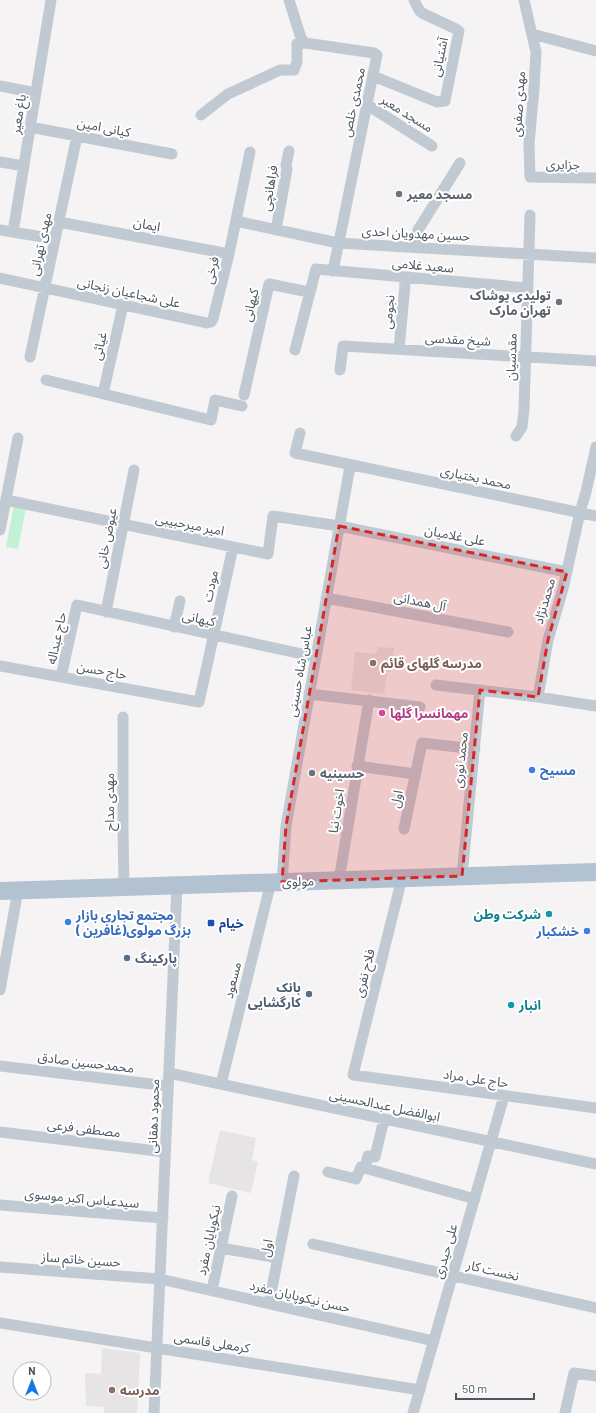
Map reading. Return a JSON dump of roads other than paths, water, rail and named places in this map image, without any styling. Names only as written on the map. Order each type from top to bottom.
[{"type":"main road","name":"مولوی","points":[[0,891],[596,872]]},
{"type":"street","name":"باغ معیر","points":[[13,232],[51,0]]},
{"type":"street","points":[[290,0],[301,38],[306,43]]},
{"type":"street","name":"آشتیانی","points":[[373,76],[437,102],[445,101],[459,31],[456,28],[419,10],[414,0]]},
{"type":"street","name":"مهدی صفری","points":[[524,0],[536,52],[529,144],[530,177]]},
{"type":"street","points":[[532,34],[596,51]]},
{"type":"street","points":[[201,115],[228,94],[280,70],[294,70],[297,44],[306,43]]},
{"type":"street","name":"محمدی خلص","points":[[306,43],[374,53],[377,55],[333,271]]},
{"type":"street","points":[[0,86],[36,93]]},
{"type":"street","name":"مسجد معبر","points":[[366,104],[432,146]]},
{"type":"street","name":"کیانی امین","points":[[30,127],[172,154]]},
{"type":"street","name":"مهدی تهرانی","points":[[30,358],[77,136]]},
{"type":"street","name":"فرخی","points":[[207,323],[211,322],[213,319],[229,254],[250,152]]},
{"type":"street","name":"فراهانچی","points":[[276,230],[289,152]]},
{"type":"street","points":[[0,162],[24,166]]},
{"type":"street","points":[[416,247],[418,230],[460,163]]},
{"type":"street","name":"جزایری","points":[[530,177],[596,178]]},
{"type":"street","points":[[529,254],[530,215]]},
{"type":"street","name":"حسین مهدویان احدی","points":[[236,221],[338,243],[596,258]]},
{"type":"street","name":"ایمان","points":[[59,222],[229,254]]},
{"type":"street","points":[[0,230],[55,239]]},
{"type":"street","name":"مقدسیان","points":[[516,436],[522,427],[529,254]]},
{"type":"street","name":"سعید غلامی","points":[[309,292],[316,269],[528,288]]},
{"type":"street","name":"نجومی","points":[[399,349],[404,277]]},
{"type":"street","name":"علی شجاعیان زنجانی","points":[[0,278],[207,323]]},
{"type":"street","name":"کیهانی","points":[[244,395],[269,284],[309,292]]},
{"type":"street","points":[[295,350],[309,292]]},
{"type":"street","name":"غیاثی","points":[[103,394],[123,305]]},
{"type":"street","name":"شیخ مقدسی","points":[[340,370],[343,346],[596,361]]},
{"type":"street","points":[[46,380],[210,420],[214,400],[242,406]]},
{"type":"street","name":"محمد بختیاری","points":[[300,433],[295,453],[350,466],[596,516]]},
{"type":"street","points":[[0,530],[18,438]]},
{"type":"street","name":"محمدنژاد","points":[[538,697],[548,640],[567,572],[596,447]]},
{"type":"street","name":"عباس شاه حسینی","points":[[276,882],[350,466]]},
{"type":"street","name":"عیوض خانی","points":[[106,612],[134,470]]},
{"type":"street","name":"امیر میرحبیبی","points":[[6,500],[268,554],[274,516],[339,526]]},
{"type":"street","name":"علی غلامیان","points":[[339,526],[567,572]]},
{"type":"street","name":"مودت","points":[[200,702],[233,547]]},
{"type":"street","name":"آل همدانی","points":[[326,598],[508,632]]},
{"type":"street","points":[[174,626],[180,601]]},
{"type":"street","name":"کیهانی","points":[[77,606],[316,657]]},
{"type":"street","name":"حاج عبداله","points":[[62,677],[77,606]]},
{"type":"street","name":"حاج حسن","points":[[0,666],[200,702]]},
{"type":"street","points":[[436,685],[538,697],[596,706]]},
{"type":"street","name":"محمد نوری","points":[[462,876],[480,690]]},
{"type":"street","points":[[309,694],[420,707]]},
{"type":"street","name":"اخوت نیا","points":[[339,880],[369,700]]},
{"type":"street","name":"مهدی مداح","points":[[123,717],[124,887]]},
{"type":"street","name":"اول","points":[[404,829],[422,743],[475,749]]},
{"type":"street","points":[[357,766],[416,774]]},
{"type":"street","name":"فلاح نفری","points":[[353,1075],[402,878]]},
{"type":"street","name":"مسعود","points":[[221,1084],[276,882]]},
{"type":"street","name":"محمود دهقانی","points":[[154,1413],[177,885]]},
{"type":"street","points":[[0,990],[18,890]]},
{"type":"street","name":"محمدحسین صادق","points":[[0,1066],[168,1086]]},
{"type":"street","name":"ابوالفضل عبدالحسینی","points":[[169,1072],[596,1164]]},
{"type":"street","name":"حاج علی مراد","points":[[353,1075],[596,1108]]},
{"type":"street","name":"علی حیدری","points":[[414,1413],[504,1096]]},
{"type":"street","points":[[365,1168],[368,1156],[375,1157],[384,1119]]},
{"type":"street","name":"مصطفی فرعی","points":[[0,1132],[166,1152]]},
{"type":"street","points":[[328,1172],[356,1179],[361,1167],[475,1199]]},
{"type":"street","name":"اول","points":[[269,1303],[294,1176]]},
{"type":"street","name":"نیکوپایان مفرد","points":[[212,1290],[232,1196]]},
{"type":"street","name":"سیدعباس اکبر موسوی","points":[[0,1205],[163,1218]]},
{"type":"street","name":"نخست کار","points":[[313,1244],[596,1308]]},
{"type":"street","points":[[221,1248],[278,1258]]},
{"type":"street","name":"حسین خاتم ساز","points":[[0,1267],[160,1278]]},
{"type":"street","name":"حسن نیکوپایان مفرد","points":[[160,1278],[434,1341]]},
{"type":"street","name":"کرمعلی قاسمی","points":[[0,1323],[420,1390]]},
{"type":"street","points":[[565,1413],[574,1373],[596,1376]]},
{"type":"place","name":"مسجد معیر","points":[[399,194]]},
{"type":"place","name":"تولیدی پوشاک تهران مارک","points":[[559,302]]},
{"type":"place","name":"مدرسه گلهای قائم","points":[[373,663]]},
{"type":"place","name":"مهمانسرا گلها","points":[[382,713]]},
{"type":"place","name":"مسیح","points":[[532,770]]},
{"type":"place","name":"حسینیه","points":[[312,773]]},
{"type":"place","name":"شرکت وطن","points":[[549,914]]},
{"type":"place","name":"مجتمع تجاری بازار بزرگ مولوی(غافرین )","points":[[68,922]]},
{"type":"place","name":"خیام","points":[[211,923]]},
{"type":"place","name":"خشکبار","points":[[587,931]]},
{"type":"place","name":"پارکینگ","points":[[127,958]]},
{"type":"place","name":"بانک کارگشایی","points":[[309,994]]},
{"type":"place","name":"انبار","points":[[511,1005]]},
{"type":"place","name":"مدرسه","points":[[112,1390]]}]
